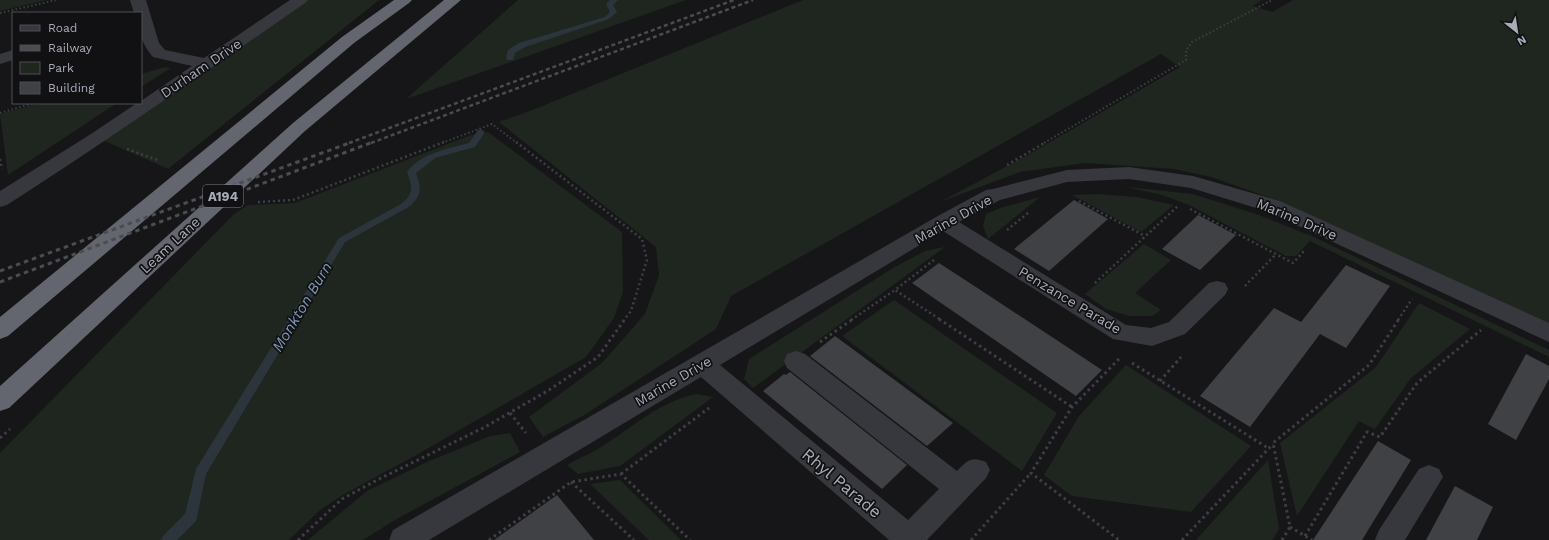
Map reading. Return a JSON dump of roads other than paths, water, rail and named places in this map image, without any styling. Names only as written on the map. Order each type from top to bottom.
[{"type":"highway","name":"A194","points":[[0,330],[348,40],[404,0]]},
{"type":"highway","name":"Leam Lane","points":[[0,401],[299,127],[453,0]]},
{"type":"street","points":[[138,0],[141,12]]},
{"type":"street","name":"Durham Drive","points":[[0,200],[98,138],[300,0]]},
{"type":"street","points":[[143,22],[151,44],[159,54],[208,64]]},
{"type":"street","points":[[0,59],[12,56]]},
{"type":"street","name":"Marine Drive","points":[[403,540],[943,222],[993,195],[1067,176],[1129,173],[1193,182],[1273,206],[1549,333]]},
{"type":"street","name":"Penzance Parade","points":[[943,222],[1121,334],[1152,337],[1177,328],[1217,290]]},
{"type":"street","name":"Rhyl Parade","points":[[702,364],[909,539],[968,479],[796,361]]},
{"type":"street","points":[[1389,540],[1429,477]]},
{"type":"waterway","name":"Monkton Burn","points":[[510,58],[511,52],[522,45],[607,18],[614,12],[609,4],[615,0]]},
{"type":"waterway","name":"Monkton Burn","points":[[168,540],[191,517],[200,473],[342,240],[404,206],[413,199],[416,186],[411,172],[418,165],[425,160],[447,151],[472,145],[481,132]]},
{"type":"railway","points":[[349,143],[734,0]]},
{"type":"railway","points":[[371,143],[753,0]]},
{"type":"railway","points":[[0,271],[352,142]]},
{"type":"railway","points":[[0,282],[373,142]]}]
